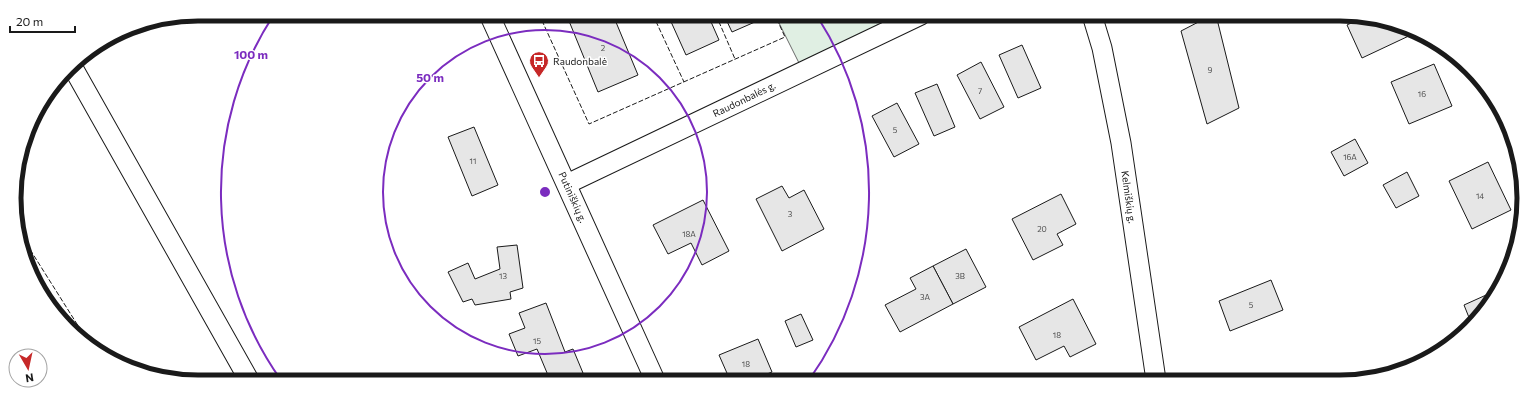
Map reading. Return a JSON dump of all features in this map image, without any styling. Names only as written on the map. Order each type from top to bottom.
[{"type":"street","name":"Putiniškių g.","points":[[492,21],[653,375]]},
{"type":"street","name":"Raudonbalės g.","points":[[567,184],[908,21]]},
{"type":"street","name":"Kelmiškių g.","points":[[1094,21],[1102,48],[1121,143],[1155,375]]},
{"type":"street","points":[[75,71],[246,375]]},
{"type":"green space","points":[[778,21],[887,21],[799,63]]},
{"type":"building","points":[[569,21],[616,21],[638,75],[598,92]]},
{"type":"building","points":[[671,21],[711,21],[719,40],[686,55]]},
{"type":"building","points":[[727,21],[757,21],[732,32]]},
{"type":"building","points":[[1200,21],[1217,21],[1239,108],[1207,124],[1181,31]]},
{"type":"building","points":[[1354,21],[1375,24],[1410,35],[1362,58],[1347,25]]},
{"type":"building","points":[[1022,45],[1041,88],[1018,98],[999,55]]},
{"type":"building","points":[[981,62],[1004,107],[980,119],[957,75]]},
{"type":"building","points":[[1434,64],[1452,106],[1409,124],[1391,82]]},
{"type":"building","points":[[937,84],[955,127],[934,136],[915,93]]},
{"type":"building","points":[[897,103],[919,144],[894,157],[872,116]]},
{"type":"building","points":[[474,127],[498,185],[472,196],[448,137]]},
{"type":"building","points":[[1355,139],[1368,163],[1344,176],[1331,152]]},
{"type":"building","points":[[1488,162],[1511,210],[1472,229],[1449,181]]},
{"type":"building","points":[[1407,172],[1419,196],[1396,208],[1383,185]]},
{"type":"building","points":[[782,186],[789,198],[804,190],[824,229],[782,251],[756,199]]},
{"type":"building","points":[[1061,194],[1076,224],[1057,234],[1063,245],[1033,260],[1012,219]]},
{"type":"building","points":[[703,200],[729,251],[702,265],[691,243],[668,254],[653,225]]},
{"type":"building","points":[[517,245],[523,288],[510,292],[511,299],[475,305],[472,299],[463,302],[448,272],[468,263],[475,279],[500,269],[497,247]]},
{"type":"building","points":[[966,249],[986,287],[953,304],[933,266]]},
{"type":"building","points":[[933,266],[953,304],[900,332],[885,305],[916,289],[910,278]]},
{"type":"building","points":[[1271,280],[1283,310],[1230,331],[1219,301]]},
{"type":"building","points":[[1488,294],[1469,319],[1464,305]]},
{"type":"building","points":[[1073,299],[1096,344],[1070,357],[1064,346],[1036,360],[1019,327]]},
{"type":"building","points":[[546,303],[565,352],[573,349],[583,373],[578,375],[548,375],[537,349],[518,356],[509,334],[525,328],[519,313]]},
{"type":"building","points":[[801,314],[813,340],[796,347],[785,321]]},
{"type":"building","points":[[758,339],[772,372],[764,375],[728,375],[719,355]]},
{"type":"fence","points":[[542,21],[589,124],[785,37],[778,21]]},
{"type":"fence","points":[[656,21],[684,82]]},
{"type":"fence","points":[[719,21],[735,59]]},
{"type":"fence","points":[[27,245],[82,332]]},
{"type":"place","name":"Raudonbalė","points":[[539,78]]}]
